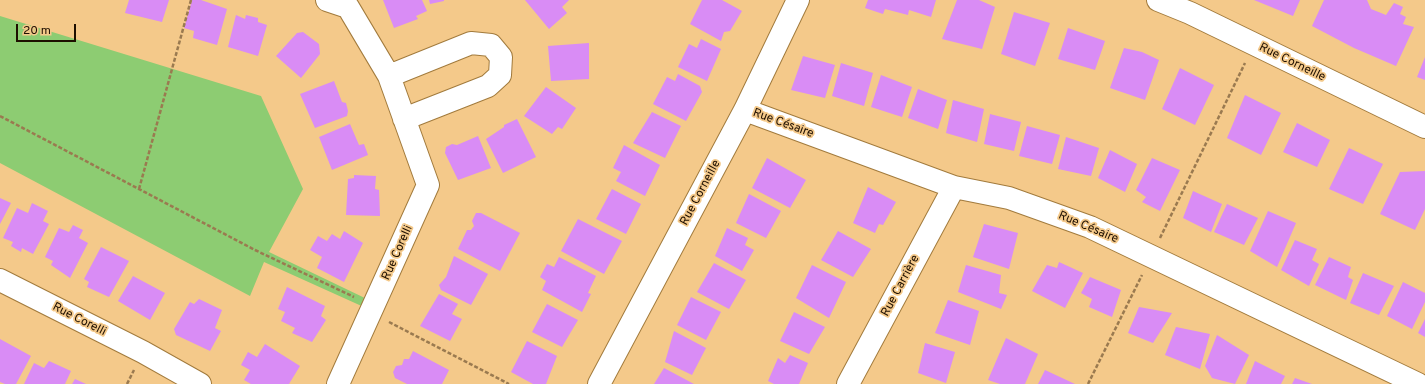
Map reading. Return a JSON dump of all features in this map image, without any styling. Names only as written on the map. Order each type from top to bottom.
[{"type":"street","name":"Rue Corelli","points":[[327,0],[348,7],[389,76],[428,185],[338,384]]},
{"type":"street","name":"Rue Corneille","points":[[599,384],[745,110],[798,0]]},
{"type":"street","name":"Rue Corneille","points":[[1158,0],[1190,13],[1425,127]]},
{"type":"street","points":[[389,76],[471,43],[491,45],[501,57],[500,76],[488,86],[404,119]]},
{"type":"street","name":"Rue Césaire","points":[[745,110],[954,187],[1009,198],[1090,227],[1418,384]]},
{"type":"street","name":"Rue Carrière","points":[[848,384],[954,187]]},
{"type":"street","name":"Rue Corelli","points":[[0,280],[143,352],[200,384]]},
{"type":"path","points":[[139,189],[191,0]]},
{"type":"path","points":[[1088,384],[1255,44]]},
{"type":"path","points":[[0,116],[255,250],[369,304],[371,312],[509,384]]},
{"type":"green space","points":[[0,16],[261,96],[303,189],[269,252],[369,300],[366,308],[264,262],[250,296],[0,163]]},
{"type":"building","points":[[129,0],[169,0],[162,22],[125,13]]},
{"type":"building","points":[[192,0],[201,0],[227,9],[217,45],[193,38],[194,31],[184,28]]},
{"type":"building","points":[[383,0],[422,0],[427,11],[416,16],[418,19],[394,28]]},
{"type":"building","points":[[429,0],[444,0],[444,1],[430,4]]},
{"type":"building","points":[[525,0],[569,0],[562,7],[567,13],[549,29]]},
{"type":"building","points":[[702,0],[722,0],[742,11],[730,31],[724,32],[721,41],[690,24]]},
{"type":"building","points":[[868,0],[936,0],[931,17],[909,10],[908,15],[885,9],[883,14],[865,8]]},
{"type":"building","points":[[957,0],[979,0],[995,7],[982,49],[942,39]]},
{"type":"building","points":[[1254,0],[1300,0],[1293,16]]},
{"type":"building","points":[[1324,0],[1367,0],[1371,9],[1386,15],[1394,3],[1403,7],[1400,14],[1406,17],[1403,24],[1414,27],[1396,66],[1354,48],[1312,26]]},
{"type":"building","points":[[1014,12],[1050,23],[1035,66],[1001,54]]},
{"type":"building","points":[[236,15],[245,19],[246,15],[258,18],[258,22],[267,25],[258,56],[228,47]]},
{"type":"building","points":[[1068,28],[1105,41],[1095,70],[1058,59]]},
{"type":"building","points":[[303,32],[319,44],[320,54],[301,78],[276,56],[297,33]]},
{"type":"building","points":[[701,39],[721,49],[707,81],[678,67],[689,44],[697,48]]},
{"type":"building","points":[[589,43],[589,79],[551,81],[548,46]]},
{"type":"building","points":[[1124,48],[1142,52],[1159,60],[1145,100],[1110,88]]},
{"type":"building","points":[[803,56],[835,65],[825,98],[791,90]]},
{"type":"building","points":[[1425,57],[1425,80],[1417,77]]},
{"type":"building","points":[[841,63],[873,73],[864,106],[832,96]]},
{"type":"building","points":[[1180,68],[1214,85],[1195,125],[1162,109]]},
{"type":"building","points":[[678,74],[700,86],[702,92],[686,121],[653,104],[667,77],[675,81]]},
{"type":"building","points":[[881,75],[912,87],[902,117],[871,107]]},
{"type":"building","points":[[334,81],[342,102],[346,103],[348,111],[347,116],[315,128],[300,94]]},
{"type":"building","points":[[546,87],[576,108],[562,129],[558,127],[552,134],[524,116]]},
{"type":"building","points":[[918,89],[947,100],[938,129],[908,118]]},
{"type":"building","points":[[1245,95],[1281,113],[1261,155],[1227,138]]},
{"type":"building","points":[[953,100],[984,109],[977,142],[946,133]]},
{"type":"building","points":[[652,112],[681,126],[665,158],[633,143]]},
{"type":"building","points":[[990,114],[1021,122],[1014,151],[984,144]]},
{"type":"building","points":[[517,119],[536,157],[503,173],[486,139],[504,127],[504,125]]},
{"type":"building","points":[[1297,123],[1330,140],[1317,167],[1283,152]]},
{"type":"building","points":[[350,124],[359,145],[364,144],[368,155],[332,170],[319,137]]},
{"type":"building","points":[[1027,126],[1060,135],[1052,164],[1019,156]]},
{"type":"building","points":[[478,136],[491,168],[458,180],[445,153],[446,147],[452,144],[457,145]]},
{"type":"building","points":[[1066,137],[1099,148],[1091,176],[1058,169]]},
{"type":"building","points":[[624,145],[660,165],[645,196],[616,181],[621,172],[613,168]]},
{"type":"building","points":[[1349,148],[1383,164],[1363,204],[1329,189]]},
{"type":"building","points":[[1110,150],[1137,164],[1125,192],[1098,178]]},
{"type":"building","points":[[767,158],[806,180],[790,208],[752,188]]},
{"type":"building","points":[[1152,158],[1180,170],[1160,211],[1142,202],[1146,197],[1136,190]]},
{"type":"building","points":[[1425,171],[1425,209],[1415,230],[1380,214],[1400,172]]},
{"type":"building","points":[[354,175],[376,176],[375,189],[379,190],[380,216],[346,215],[348,179],[354,178]]},
{"type":"building","points":[[868,187],[896,202],[883,225],[879,224],[875,233],[853,223]]},
{"type":"building","points":[[612,189],[641,204],[626,234],[596,219]]},
{"type":"building","points":[[1193,191],[1222,204],[1211,232],[1183,218]]},
{"type":"building","points":[[749,194],[781,211],[766,238],[736,223]]},
{"type":"building","points":[[0,198],[11,203],[0,224]]},
{"type":"building","points":[[32,203],[48,211],[43,221],[49,224],[33,254],[22,248],[21,252],[11,246],[13,242],[3,238],[17,208],[28,213]]},
{"type":"building","points":[[1227,204],[1258,218],[1244,245],[1214,232]]},
{"type":"building","points":[[1268,211],[1296,223],[1277,267],[1250,251]]},
{"type":"building","points":[[476,213],[481,213],[520,233],[500,271],[458,249],[467,230],[471,230],[474,226],[472,221]]},
{"type":"building","points":[[578,219],[622,241],[604,274],[561,251]]},
{"type":"building","points":[[984,224],[1018,233],[1009,269],[973,257]]},
{"type":"building","points":[[73,225],[83,230],[79,238],[88,243],[70,278],[51,265],[53,261],[45,257],[59,228],[69,232]]},
{"type":"building","points":[[727,228],[748,238],[745,245],[754,250],[742,271],[715,256]]},
{"type":"building","points":[[344,231],[363,243],[344,282],[317,268],[322,257],[310,250],[318,236],[327,241],[332,234],[340,239]]},
{"type":"building","points":[[838,231],[871,249],[853,277],[821,260]]},
{"type":"building","points":[[1295,240],[1317,249],[1312,260],[1319,264],[1309,286],[1281,270]]},
{"type":"building","points":[[101,247],[129,261],[109,297],[87,287],[89,282],[84,279]]},
{"type":"building","points":[[454,256],[488,274],[471,305],[441,290],[439,285],[446,277]]},
{"type":"building","points":[[559,257],[596,276],[588,293],[591,294],[582,312],[542,290],[546,281],[540,277],[547,264],[554,267]]},
{"type":"building","points":[[1329,257],[1351,267],[1348,277],[1353,280],[1346,300],[1315,285]]},
{"type":"building","points":[[1059,262],[1083,273],[1065,308],[1032,291],[1047,265],[1057,268]]},
{"type":"building","points":[[714,263],[746,280],[729,309],[697,292]]},
{"type":"building","points":[[812,265],[846,282],[829,318],[796,298]]},
{"type":"building","points":[[966,265],[1001,275],[999,293],[1007,295],[1001,309],[958,292]]},
{"type":"building","points":[[1363,273],[1394,286],[1379,315],[1350,303]]},
{"type":"building","points":[[133,276],[165,293],[150,320],[118,301]]},
{"type":"building","points":[[1090,277],[1121,290],[1112,317],[1089,307],[1092,299],[1081,293]]},
{"type":"building","points":[[1403,282],[1425,293],[1425,302],[1412,329],[1387,316]]},
{"type":"building","points":[[287,287],[325,306],[321,316],[326,320],[312,342],[292,333],[295,328],[281,321],[285,312],[278,309]]},
{"type":"building","points":[[439,294],[458,304],[452,314],[462,319],[450,341],[420,326]]},
{"type":"building","points":[[691,297],[721,312],[706,340],[677,325]]},
{"type":"building","points":[[199,299],[222,310],[215,328],[221,331],[210,351],[176,335],[174,329],[190,302],[194,304]]},
{"type":"building","points":[[948,300],[979,311],[970,345],[935,333]]},
{"type":"building","points":[[547,304],[578,320],[562,347],[532,332]]},
{"type":"building","points":[[1139,307],[1172,313],[1153,343],[1128,333]]},
{"type":"building","points":[[794,312],[825,327],[809,354],[780,341]]},
{"type":"building","points":[[1425,319],[1425,337],[1418,333]]},
{"type":"building","points":[[1176,327],[1210,334],[1200,369],[1165,355]]},
{"type":"building","points":[[674,331],[706,348],[692,375],[665,362]]},
{"type":"building","points":[[1217,335],[1249,355],[1235,384],[1212,378],[1205,366]]},
{"type":"building","points":[[1006,338],[1038,354],[1025,384],[1000,384],[988,380]]},
{"type":"building","points":[[0,339],[31,356],[16,384],[5,384],[0,382]]},
{"type":"building","points":[[527,341],[557,356],[546,384],[533,384],[511,372]]},
{"type":"building","points":[[925,343],[955,352],[946,383],[918,373]]},
{"type":"building","points":[[265,344],[300,366],[289,384],[251,384],[244,380],[250,370],[241,365],[248,352],[257,357]]},
{"type":"building","points":[[413,351],[449,370],[442,384],[407,384],[395,378],[393,372],[396,366],[402,365],[404,359],[409,359]]},
{"type":"building","points":[[790,355],[808,363],[799,384],[774,384],[768,381],[778,358],[785,363]]},
{"type":"building","points":[[49,361],[71,371],[65,384],[24,384],[34,363],[44,368]]},
{"type":"building","points":[[1255,361],[1285,376],[1281,384],[1246,384]]},
{"type":"building","points":[[664,368],[694,384],[654,384]]},
{"type":"building","points":[[1045,370],[1075,384],[1038,384]]},
{"type":"building","points":[[1295,378],[1312,384],[1292,384]]},
{"type":"building","points":[[75,379],[86,384],[72,384]]}]
